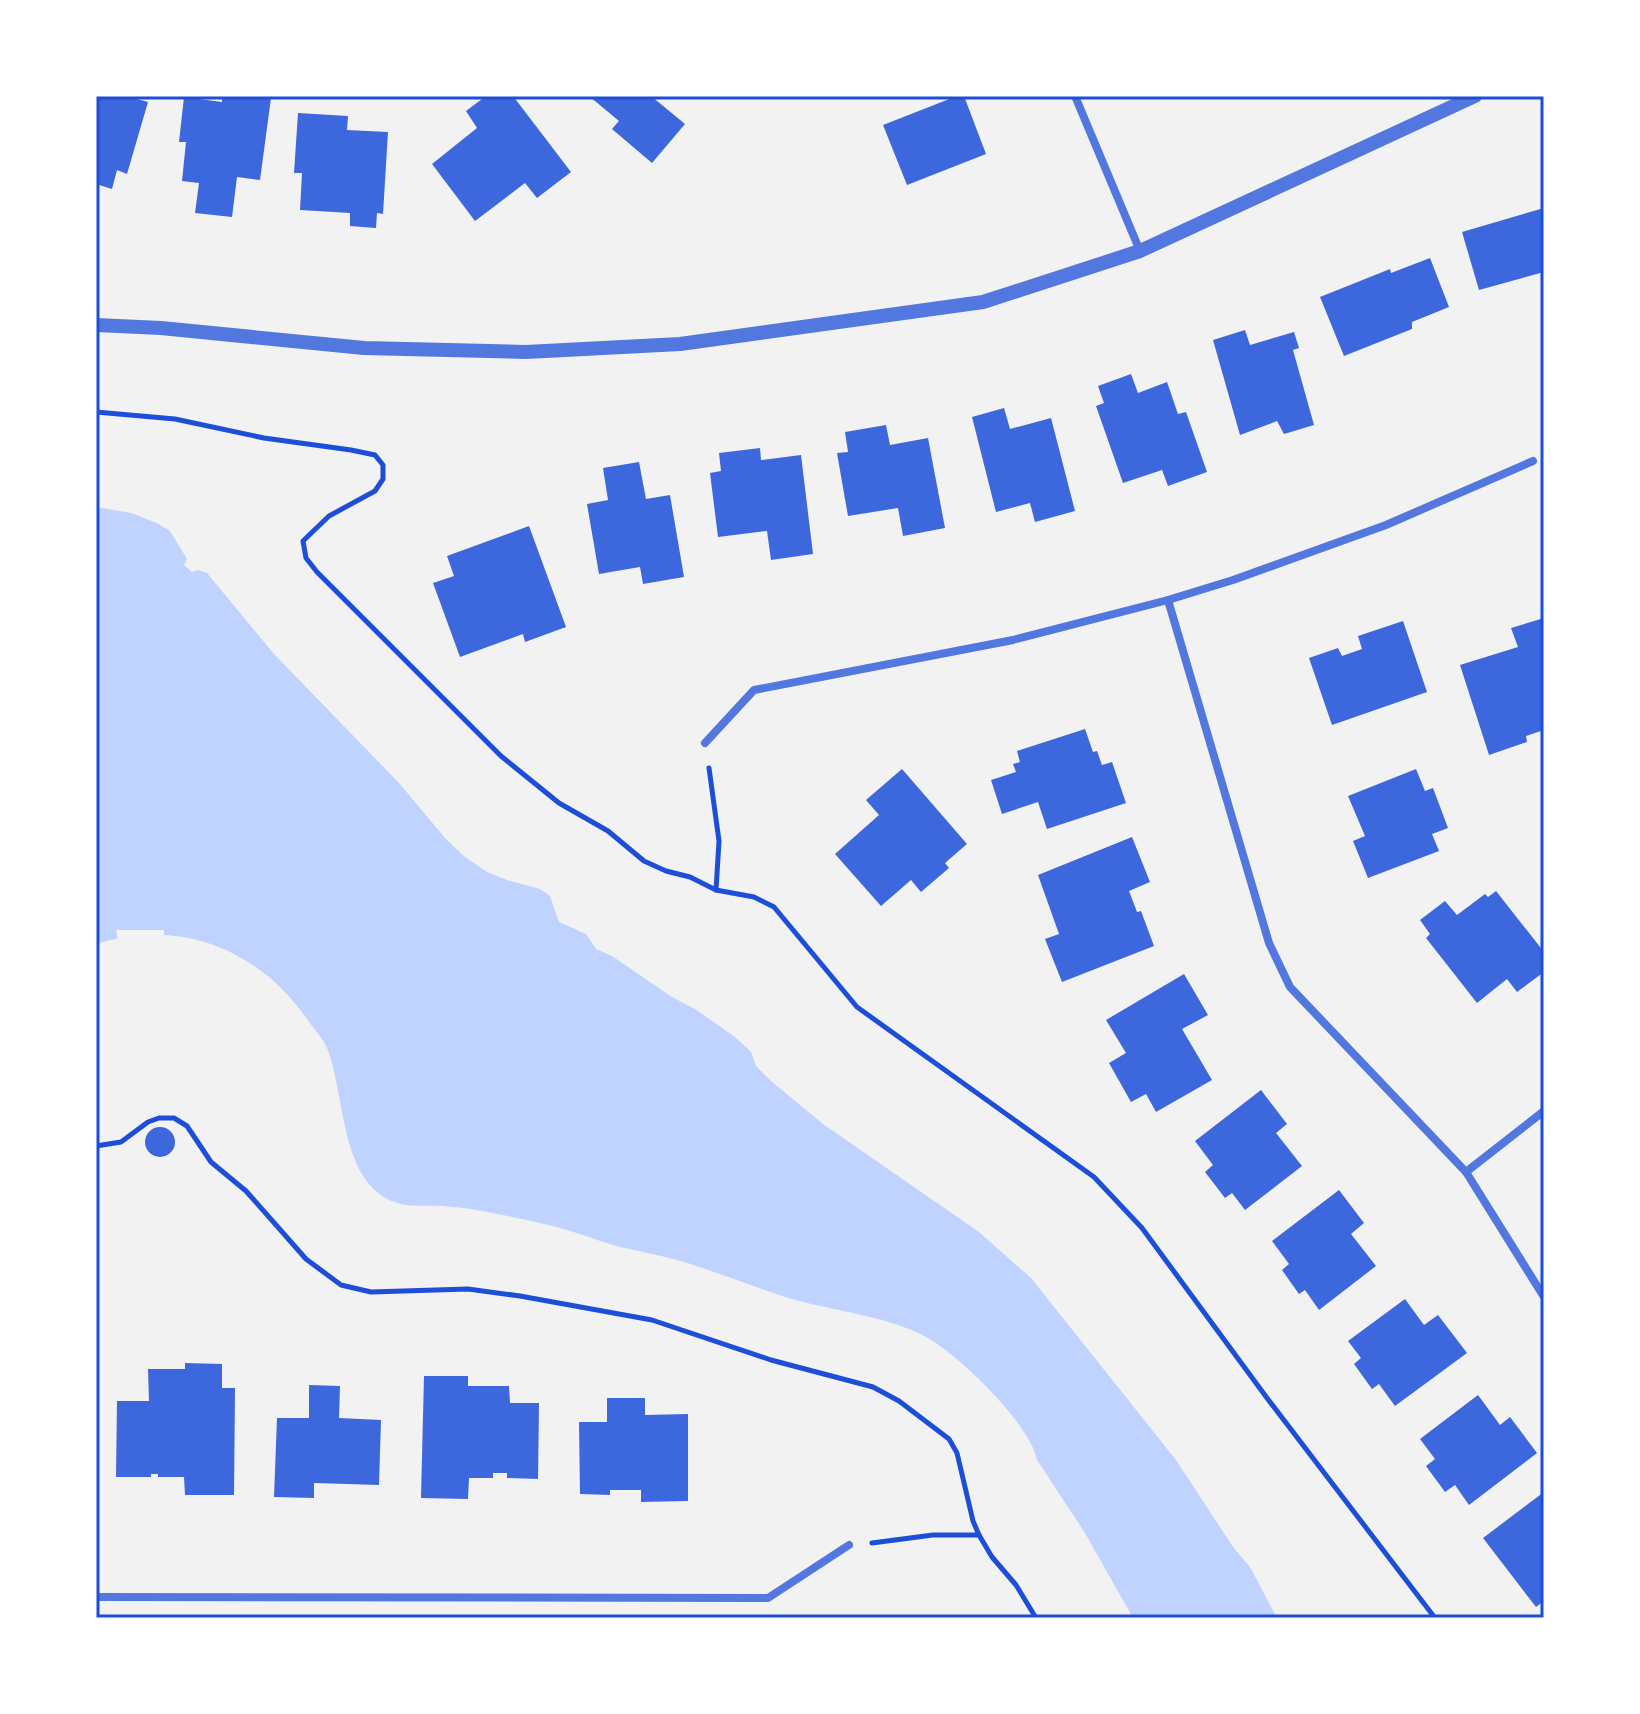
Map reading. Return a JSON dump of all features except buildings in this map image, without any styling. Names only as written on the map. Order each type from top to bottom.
[{"type":"street","points":[[1075,96],[1140,251]]},
{"type":"street","points":[[96,325],[161,328],[364,348],[526,352],[680,344],[983,302],[1140,251],[1475,96]]},
{"type":"street","points":[[705,743],[754,690],[1013,640],[1168,600],[1386,525],[1533,461]]},
{"type":"street","points":[[1168,600],[1269,943],[1290,987],[1466,1172],[1544,1297]]},
{"type":"street","points":[[1466,1172],[1544,1111]]},
{"type":"street","points":[[96,1597],[768,1598],[849,1545]]},
{"type":"path","points":[[96,412],[175,419],[264,438],[375,455],[383,465],[383,479],[375,491],[329,516],[303,541],[306,558],[317,572],[479,735],[559,803],[608,831],[644,861],[716,890],[754,897],[774,907],[857,1007],[1094,1177],[1142,1228],[1435,1618]]},
{"type":"path","points":[[705,743],[719,841],[716,890]]},
{"type":"path","points":[[96,1146],[121,1142],[148,1122],[159,1118],[174,1118],[187,1126],[211,1162],[246,1191],[306,1259],[341,1285],[371,1292],[468,1289],[652,1320],[771,1360],[873,1387],[910,1408],[949,1439],[957,1453],[979,1535],[1036,1618]]},
{"type":"path","points":[[849,1545],[933,1535],[979,1535]]},
{"type":"water","points":[[96,507],[131,513],[170,531],[187,559],[184,565],[192,572],[207,573],[274,654],[399,783],[465,857],[487,872],[540,889],[550,896],[559,922],[586,934],[596,949],[612,956],[735,1037],[751,1052],[756,1066],[771,1081],[823,1124],[979,1232],[1031,1278],[1176,1460],[1233,1547],[1250,1567],[1277,1618],[1133,1618],[1085,1533],[1037,1460],[1022,1428],[974,1374],[926,1337],[878,1319],[792,1299],[684,1262],[613,1245],[553,1226],[468,1209],[401,1204],[381,1195],[366,1180],[355,1160],[325,1044],[287,994],[265,974],[240,957],[214,945],[186,938],[157,935],[127,937],[96,944]]},
{"type":"pier","points":[[116,930],[164,930],[164,939],[118,941]]}]
